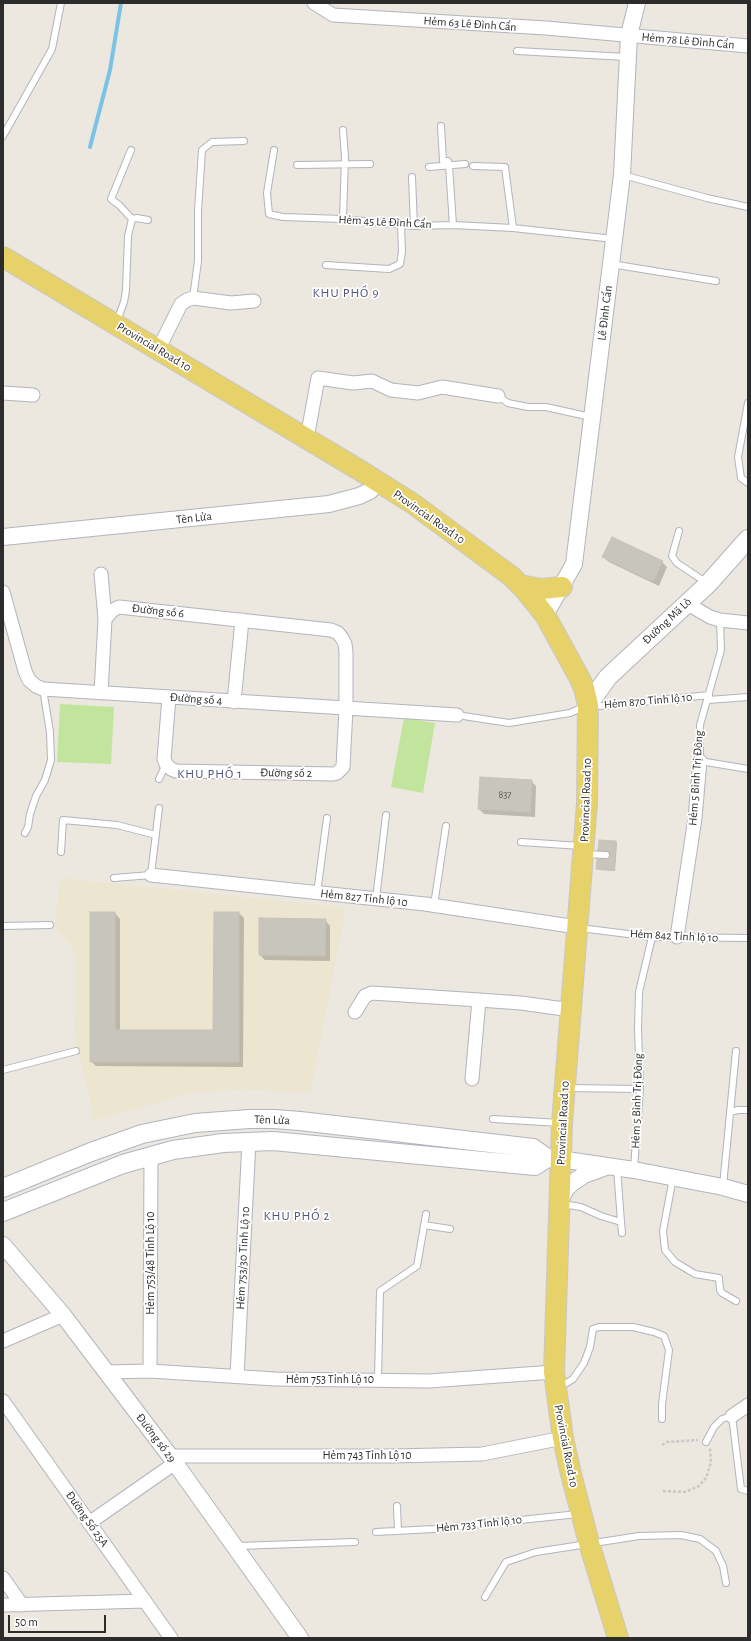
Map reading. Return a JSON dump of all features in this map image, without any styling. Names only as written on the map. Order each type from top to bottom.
[{"type":"main road","name":"Provincial Road 10","points":[[3,257],[307,438],[412,503],[511,576],[520,585],[545,615],[580,679],[588,704],[587,803],[562,1123],[553,1159],[559,1203],[555,1381],[563,1438],[581,1513],[618,1638]]},
{"type":"main road","name":"Đường Mã Lò","points":[[588,704],[608,677],[708,584],[748,539]]},
{"type":"main road","points":[[520,585],[541,589],[562,587]]},
{"type":"main road","name":"Tên Lửa","points":[[3,1188],[91,1152],[142,1134],[195,1123],[228,1120],[293,1120],[533,1148],[553,1159]]},
{"type":"main road","name":"Tên Lửa","points":[[3,1212],[99,1173],[151,1156],[198,1146],[249,1141],[273,1141],[534,1166],[553,1159]]},
{"type":"street","name":"Hẻm 63 Lê Đình Cẩn","points":[[314,3],[333,15],[538,28],[629,36]]},
{"type":"street","name":"Lê Đình Cẩn","points":[[545,615],[574,564],[622,175],[629,36],[637,3]]},
{"type":"street","name":"Hẻm 78 Lê Đình Cẩn","points":[[629,36],[748,46]]},
{"type":"street","points":[[158,350],[181,304],[187,300],[193,298],[231,303],[254,301]]},
{"type":"street","points":[[307,438],[318,378],[353,383],[372,381],[391,390],[418,393],[442,387],[498,396]]},
{"type":"street","points":[[3,393],[33,395]]},
{"type":"street","name":"Tên Lửa","points":[[3,537],[329,504],[359,496],[370,491],[376,481]]},
{"type":"street","points":[[101,574],[105,619],[101,693]]},
{"type":"street","points":[[3,592],[25,672],[29,680],[36,686],[43,689]]},
{"type":"street","points":[[686,603],[720,620],[748,623]]},
{"type":"street","name":"Đường số 6","points":[[105,619],[113,610],[119,607],[125,607],[331,630],[338,633],[345,644],[346,708]]},
{"type":"street","points":[[234,702],[242,620]]},
{"type":"street","name":"Đường số 4","points":[[43,689],[457,715]]},
{"type":"street","points":[[166,764],[164,753],[169,697]]},
{"type":"street","name":"Đường số 2","points":[[166,764],[171,769],[176,771],[337,773],[344,762],[346,708]]},
{"type":"street","name":"Hẻm 5 Bình Trị Đông","points":[[677,938],[695,818],[700,761]]},
{"type":"street","name":"Hẻm 827 Tỉnh lộ 10","points":[[151,875],[434,906],[577,927]]},
{"type":"street","points":[[355,1012],[365,996],[372,993],[521,1003],[570,1010]]},
{"type":"street","points":[[472,1079],[479,1000]]},
{"type":"street","name":"Hẻm 753/30 Tỉnh Lộ 10","points":[[237,1376],[249,1141]]},
{"type":"street","name":"Hẻm 753/48 Tỉnh Lộ 10","points":[[150,1371],[151,1156]]},
{"type":"street","points":[[553,1159],[634,1170],[723,1187],[748,1194]]},
{"type":"street","points":[[559,1203],[566,1189],[578,1179],[594,1170],[613,1167]]},
{"type":"street","name":"Đường số 29","points":[[3,1245],[63,1315],[172,1460],[300,1638]]},
{"type":"street","points":[[3,1341],[63,1315]]},
{"type":"street","name":"Hẻm 753 Tỉnh Lộ 10","points":[[105,1372],[150,1371],[276,1378],[429,1381],[555,1381]]},
{"type":"street","name":"Đường Số 25A","points":[[3,1401],[171,1638]]},
{"type":"street","points":[[732,1416],[748,1405]]},
{"type":"street","name":"Hẻm 743 Tỉnh Lộ 10","points":[[172,1460],[482,1454],[563,1438]]},
{"type":"street","points":[[89,1522],[172,1460]]},
{"type":"street","points":[[3,1578],[22,1605]]},
{"type":"street","points":[[3,1605],[145,1601]]},
{"type":"lane","points":[[3,136],[52,49],[62,3]]},
{"type":"lane","points":[[517,51],[628,57]]},
{"type":"lane","points":[[441,126],[443,161],[448,161],[449,166],[453,224]]},
{"type":"lane","points":[[343,130],[343,219]]},
{"type":"lane","points":[[193,298],[198,261],[198,211],[202,150],[212,142],[244,141]]},
{"type":"lane","points":[[131,150],[111,199],[132,219]]},
{"type":"lane","name":"Hẻm 45 Lê Đình Cẩn","points":[[274,150],[268,193],[269,214],[283,217],[343,219],[414,226],[453,224],[513,228],[614,239]]},
{"type":"lane","points":[[297,165],[370,164]]},
{"type":"lane","points":[[429,167],[465,164]]},
{"type":"lane","points":[[474,166],[505,167],[513,228]]},
{"type":"lane","points":[[622,175],[707,198],[748,207]]},
{"type":"lane","points":[[412,177],[414,226]]},
{"type":"lane","points":[[132,219],[137,218],[148,220]]},
{"type":"lane","points":[[116,325],[124,302],[126,290],[128,236],[132,219]]},
{"type":"lane","points":[[326,265],[389,269],[400,264],[402,252],[401,225]]},
{"type":"lane","points":[[611,264],[716,280]]},
{"type":"lane","points":[[498,396],[508,403],[528,407],[546,407],[592,417]]},
{"type":"lane","points":[[748,403],[738,457],[741,478],[748,484]]},
{"type":"lane","points":[[679,531],[672,556],[676,563],[708,584]]},
{"type":"lane","name":"Hẻm 5 Bình Trị Đông","points":[[700,761],[700,724],[721,650],[720,620]]},
{"type":"lane","points":[[25,833],[36,796],[45,780],[51,760],[50,732],[43,689]]},
{"type":"lane","name":"Hẻm 870 Tỉnh lộ 10","points":[[588,704],[604,706],[708,698],[748,697]]},
{"type":"lane","points":[[457,715],[509,723],[570,713],[588,704]]},
{"type":"lane","points":[[700,761],[748,769]]},
{"type":"lane","points":[[159,779],[166,764]]},
{"type":"lane","points":[[114,878],[151,875],[158,808]]},
{"type":"lane","points":[[376,899],[386,815]]},
{"type":"lane","points":[[317,893],[328,818]]},
{"type":"lane","points":[[61,852],[63,820],[117,825],[156,835]]},
{"type":"lane","points":[[434,906],[446,826]]},
{"type":"lane","points":[[521,842],[584,850],[606,855]]},
{"type":"lane","points":[[3,926],[50,925]]},
{"type":"lane","name":"Hẻm 842 Tỉnh lộ 10","points":[[577,927],[652,937],[748,938]]},
{"type":"lane","name":"Hẻm 5 Bình Trị Đông","points":[[634,1170],[640,1089],[638,1028],[639,992],[652,937]]},
{"type":"lane","points":[[3,1070],[76,1051]]},
{"type":"lane","points":[[723,1187],[736,1051]]},
{"type":"lane","points":[[564,1087],[640,1089]]},
{"type":"lane","points":[[730,1112],[748,1110]]},
{"type":"lane","points":[[493,1119],[562,1123]]},
{"type":"lane","points":[[613,1167],[622,1233]]},
{"type":"lane","points":[[674,1178],[663,1231],[665,1250],[675,1262],[694,1274],[719,1278],[720,1290],[722,1293],[736,1301]]},
{"type":"lane","points":[[559,1203],[581,1207],[601,1216],[621,1222]]},
{"type":"lane","points":[[378,1379],[380,1291],[417,1266],[426,1214]]},
{"type":"lane","points":[[424,1225],[450,1229]]},
{"type":"lane","points":[[555,1381],[572,1379],[584,1363],[590,1348],[593,1329],[599,1327],[633,1327],[654,1332],[664,1336],[669,1350],[662,1404],[662,1419]]},
{"type":"lane","points":[[706,1442],[714,1427],[722,1419],[732,1416],[741,1489],[748,1491]]},
{"type":"lane","points":[[397,1506],[398,1531]]},
{"type":"lane","name":"Hẻm 733 Tỉnh lộ 10","points":[[376,1532],[434,1529],[581,1513]]},
{"type":"lane","points":[[485,1598],[506,1562],[536,1552],[639,1536],[681,1535],[700,1539],[716,1551],[723,1566],[726,1583]]},
{"type":"lane","points":[[235,1546],[356,1542]]},
{"type":"path","points":[[662,1445],[667,1442],[686,1440],[697,1440],[710,1443],[711,1462],[706,1478],[699,1486],[684,1492],[663,1491]]},
{"type":"shaded area","points":[[60,878],[346,908],[310,1093],[243,1089],[193,1093],[94,1120],[75,1035],[76,953],[55,927]]},
{"type":"green space","points":[[60,704],[114,707],[111,764],[57,762]]},
{"type":"green space","points":[[404,718],[435,723],[423,793],[391,787]]},
{"type":"building","points":[[612,537],[663,561],[653,581],[602,557]]},
{"type":"building","points":[[480,777],[532,780],[530,812],[478,809]]},
{"type":"building","points":[[599,840],[616,841],[614,870],[596,869]]},
{"type":"building","points":[[90,912],[115,912],[115,1030],[213,1030],[214,912],[239,912],[239,1062],[90,1062]]},
{"type":"building","points":[[259,918],[326,919],[325,956],[259,955]]},
{"type":"waterway","points":[[90,147],[110,70],[121,3]]},
{"type":"district","name":"KHU PHỐ 9","points":[[346,293]]},
{"type":"district","name":"KHU PHỐ 1","points":[[210,774]]},
{"type":"district","name":"KHU PHỐ 2","points":[[297,1216]]}]
